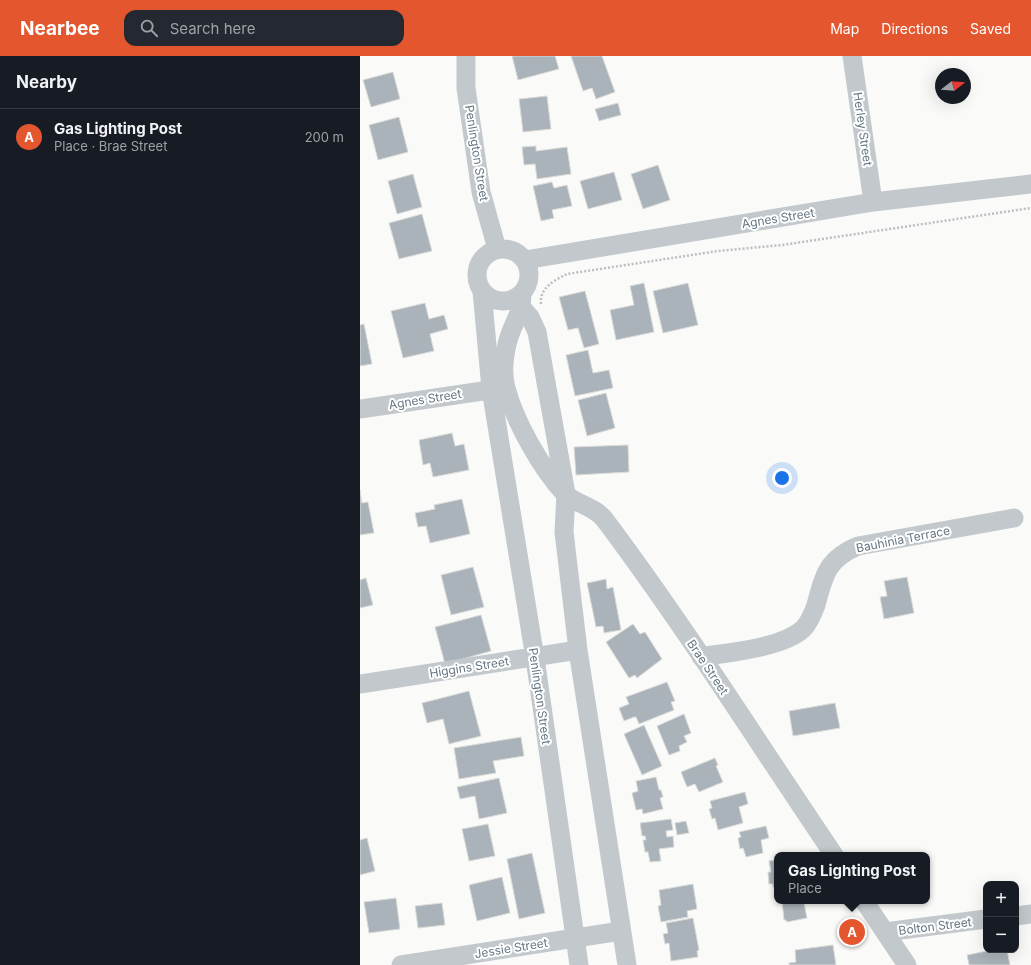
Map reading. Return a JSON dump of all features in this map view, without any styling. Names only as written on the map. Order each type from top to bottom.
[{"type":"street","name":"Penlington Street","points":[[466,56],[466,88],[481,192],[497,249]]},
{"type":"street","name":"Herley Street","points":[[852,56],[873,202]]},
{"type":"street","name":"Agnes Street","points":[[525,260],[873,202],[1031,184]]},
{"type":"street","points":[[522,301],[497,301],[488,297],[482,290],[478,283],[478,266],[489,253],[503,248],[516,251],[525,260],[530,274],[522,301],[537,332],[566,494],[564,532],[578,650],[627,965]]},
{"type":"street","name":"Penlington Street","points":[[482,290],[498,388],[498,428],[534,658],[579,965]]},
{"type":"street","name":"Penlington Street","points":[[522,301],[512,330],[498,388],[536,455],[566,494]]},
{"type":"street","name":"Agnes Street","points":[[360,409],[498,388]]},
{"type":"street","name":"Penlington Street","points":[[498,428],[510,439],[536,455]]},
{"type":"street","name":"Brae Street","points":[[566,494],[603,517],[701,657],[832,852]]},
{"type":"street","name":"Bauhinia Terrace","points":[[701,657],[782,642],[797,633],[809,622],[813,614],[824,576],[828,568],[834,560],[858,546],[1014,518]]},
{"type":"street","name":"Higgins Street","points":[[360,684],[578,650]]},
{"type":"street","points":[[866,904],[907,965]]},
{"type":"street","points":[[1019,916],[1031,914]]},
{"type":"street","name":"Bolton Street","points":[[885,932],[983,919]]},
{"type":"street","name":"Jessie Street","points":[[401,965],[621,931]]},
{"type":"path","points":[[542,305],[540,298],[544,290],[553,281],[567,274],[718,251],[782,245],[1031,208]]},
{"type":"building","points":[[512,56],[555,56],[559,69],[518,80]]},
{"type":"building","points":[[571,56],[602,56],[615,92],[596,99],[592,88],[583,91]]},
{"type":"building","points":[[393,72],[400,99],[371,107],[363,80]]},
{"type":"building","points":[[547,96],[551,129],[523,132],[519,99]]},
{"type":"building","points":[[618,103],[621,115],[599,121],[595,109]]},
{"type":"building","points":[[399,117],[408,152],[378,160],[369,125]]},
{"type":"building","points":[[536,146],[536,151],[567,147],[571,174],[537,179],[535,164],[524,165],[522,147]]},
{"type":"building","points":[[658,165],[670,200],[643,209],[631,174]]},
{"type":"building","points":[[614,172],[622,200],[588,209],[580,181]]},
{"type":"building","points":[[413,174],[422,207],[397,214],[388,181]]},
{"type":"building","points":[[552,182],[554,188],[567,185],[572,206],[552,210],[554,218],[541,221],[533,186]]},
{"type":"building","points":[[422,214],[432,251],[399,259],[389,223]]},
{"type":"building","points":[[644,283],[654,332],[616,340],[610,310],[634,305],[630,286]]},
{"type":"building","points":[[688,283],[698,325],[663,333],[653,291]]},
{"type":"building","points":[[585,291],[599,344],[584,348],[578,328],[568,330],[559,297]]},
{"type":"building","points":[[425,303],[429,319],[444,315],[448,329],[430,334],[434,351],[403,358],[391,311]]},
{"type":"building","points":[[364,324],[372,364],[360,366],[360,325]]},
{"type":"building","points":[[588,350],[593,373],[609,370],[613,388],[575,396],[566,355]]},
{"type":"building","points":[[606,393],[615,428],[587,436],[578,400]]},
{"type":"building","points":[[452,433],[455,446],[464,444],[469,470],[433,477],[430,463],[423,465],[419,440]]},
{"type":"building","points":[[628,445],[629,472],[576,475],[574,447]]},
{"type":"building","points":[[360,490],[362,503],[368,502],[374,533],[360,535]]},
{"type":"building","points":[[462,499],[470,534],[430,543],[426,526],[418,527],[415,513],[435,509],[434,505]]},
{"type":"building","points":[[473,567],[484,607],[451,615],[441,575]]},
{"type":"building","points":[[907,577],[914,613],[884,619],[880,597],[887,596],[884,581]]},
{"type":"building","points":[[366,578],[373,605],[360,608],[360,580]]},
{"type":"building","points":[[606,579],[607,589],[613,587],[621,630],[604,633],[603,626],[596,627],[587,583]]},
{"type":"building","points":[[481,615],[491,651],[445,664],[435,627]]},
{"type":"building","points":[[633,624],[640,634],[645,632],[662,659],[637,678],[635,675],[629,678],[606,642]]},
{"type":"building","points":[[667,682],[675,701],[671,702],[674,710],[639,724],[636,717],[624,721],[619,708],[629,704],[626,697]]},
{"type":"building","points":[[469,691],[481,736],[449,744],[443,719],[427,723],[422,703]]},
{"type":"building","points":[[835,703],[840,728],[793,736],[789,711]]},
{"type":"building","points":[[684,714],[691,733],[684,736],[687,742],[679,746],[680,751],[669,755],[657,726]]},
{"type":"building","points":[[644,725],[662,766],[642,775],[624,734]]},
{"type":"building","points":[[521,737],[524,756],[493,761],[496,773],[459,779],[454,748]]},
{"type":"building","points":[[715,758],[718,765],[716,766],[723,782],[699,792],[695,784],[687,787],[681,772]]},
{"type":"building","points":[[656,777],[659,790],[661,790],[663,797],[660,798],[663,809],[643,814],[642,809],[636,810],[632,793],[638,791],[636,781]]},
{"type":"building","points":[[499,778],[507,813],[479,819],[475,796],[460,799],[457,787]]},
{"type":"building","points":[[745,792],[748,804],[739,807],[743,823],[718,830],[715,818],[712,819],[709,809],[712,808],[710,801]]},
{"type":"building","points":[[671,819],[673,830],[666,831],[667,837],[673,836],[674,847],[659,849],[661,861],[650,862],[648,852],[645,852],[643,840],[646,840],[645,836],[642,836],[640,823]]},
{"type":"building","points":[[686,821],[689,833],[677,835],[675,823]]},
{"type":"building","points":[[488,824],[495,856],[469,861],[462,829]]},
{"type":"building","points":[[766,826],[769,838],[761,840],[763,853],[746,857],[743,848],[740,849],[738,838],[741,837],[739,832]]},
{"type":"building","points":[[367,838],[375,871],[360,875],[360,840]]},
{"type":"building","points":[[532,853],[545,913],[519,919],[507,859]]},
{"type":"building","points":[[774,860],[774,887],[773,884],[769,884],[768,872],[771,872],[769,861]]},
{"type":"building","points":[[502,877],[510,913],[477,921],[469,885]]},
{"type":"building","points":[[693,884],[697,909],[687,911],[688,917],[661,922],[658,906],[661,905],[659,890]]},
{"type":"building","points":[[396,898],[400,929],[369,933],[364,902]]},
{"type":"building","points":[[442,903],[445,925],[418,928],[415,906]]},
{"type":"building","points":[[782,904],[804,904],[807,918],[787,922],[784,920]]},
{"type":"building","points":[[693,918],[699,950],[697,951],[698,957],[671,961],[669,943],[665,944],[663,934],[668,933],[666,923]]},
{"type":"building","points":[[833,945],[836,965],[789,965],[789,963],[796,962],[795,950]]},
{"type":"building","points":[[983,952],[1008,953],[1010,965],[969,965],[967,955]]},
{"type":"place","name":"Gas Lighting Post","points":[[852,932]]}]
